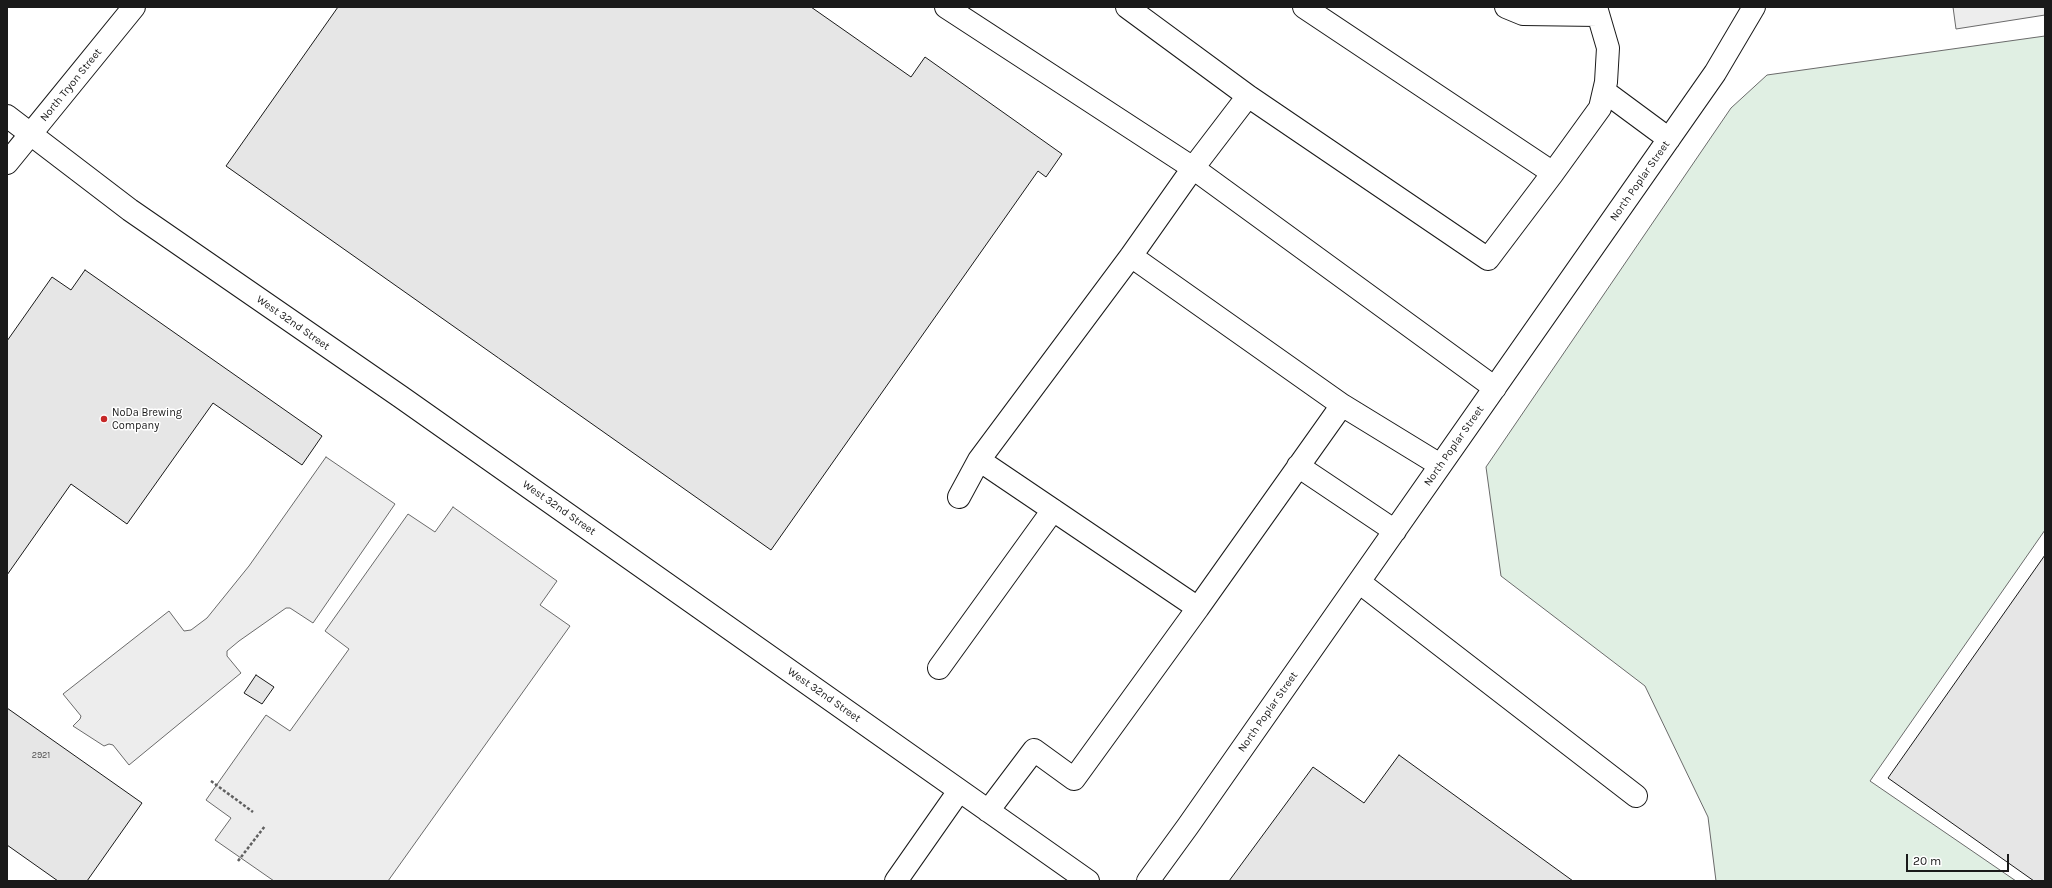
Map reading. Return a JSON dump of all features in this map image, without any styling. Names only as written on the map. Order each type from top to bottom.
[{"type":"street","name":"North Tryon Street","points":[[7,163],[134,7]]},
{"type":"street","points":[[1127,7],[1248,96],[1488,259],[1600,108],[1606,82],[1608,48],[1597,11],[1523,14],[1506,7]]},
{"type":"street","points":[[1304,7],[1553,173]]},
{"type":"street","name":"North Poplar Street","points":[[1148,881],[1715,73],[1754,7]]},
{"type":"street","points":[[950,8],[1193,168],[1495,388]]},
{"type":"street","points":[[1604,91],[1669,139]]},
{"type":"street","points":[[959,497],[979,460],[1131,256],[1193,168],[1248,96]]},
{"type":"street","name":"West 32nd Street","points":[[7,116],[130,210],[401,397],[1088,881]]},
{"type":"street","points":[[1131,256],[1342,405],[1440,465]]},
{"type":"street","points":[[988,811],[1034,750],[1074,779],[1342,405]]},
{"type":"street","points":[[979,460],[1198,608]]},
{"type":"street","points":[[1298,466],[1395,531]]},
{"type":"street","points":[[939,668],[1054,510]]},
{"type":"street","points":[[1359,582],[1636,796]]},
{"type":"street","points":[[896,881],[959,791]]},
{"type":"path","points":[[211,781],[254,812]]},
{"type":"path","points":[[238,861],[265,826]]},
{"type":"green space","points":[[2045,36],[2045,530],[1870,781],[2016,881],[1716,881],[1708,817],[1645,686],[1501,576],[1486,467],[1731,108],[1767,75]]},
{"type":"shaded area","points":[[1953,7],[2045,7],[2045,15],[1956,29]]},
{"type":"shaded area","points":[[326,457],[395,504],[313,623],[290,608],[286,608],[239,641],[227,651],[227,656],[241,673],[129,765],[113,745],[109,744],[104,746],[73,726],[81,716],[63,694],[169,611],[184,631],[191,630],[207,618],[249,566]]},
{"type":"shaded area","points":[[453,507],[557,581],[540,605],[570,626],[388,881],[274,881],[215,840],[231,818],[206,800],[266,715],[290,731],[349,649],[325,631],[408,514],[435,532]]},
{"type":"building","points":[[338,7],[811,7],[911,77],[925,57],[1062,154],[1046,177],[1038,171],[771,550],[226,166]]},
{"type":"building","name":"NoDa Brewing Company","points":[[85,270],[322,436],[302,465],[213,403],[127,524],[71,484],[7,575],[7,341],[52,277],[71,290]]},
{"type":"building","points":[[2045,555],[2045,881],[2034,881],[1888,778]]},
{"type":"building","points":[[256,675],[274,687],[262,704],[244,693]]},
{"type":"building","points":[[7,708],[142,803],[87,881],[58,881],[7,845]]},
{"type":"building","points":[[1399,755],[1573,881],[1229,881],[1313,767],[1364,803]]},
{"type":"place","name":"NoDa Brewing Company","points":[[104,419]]}]
